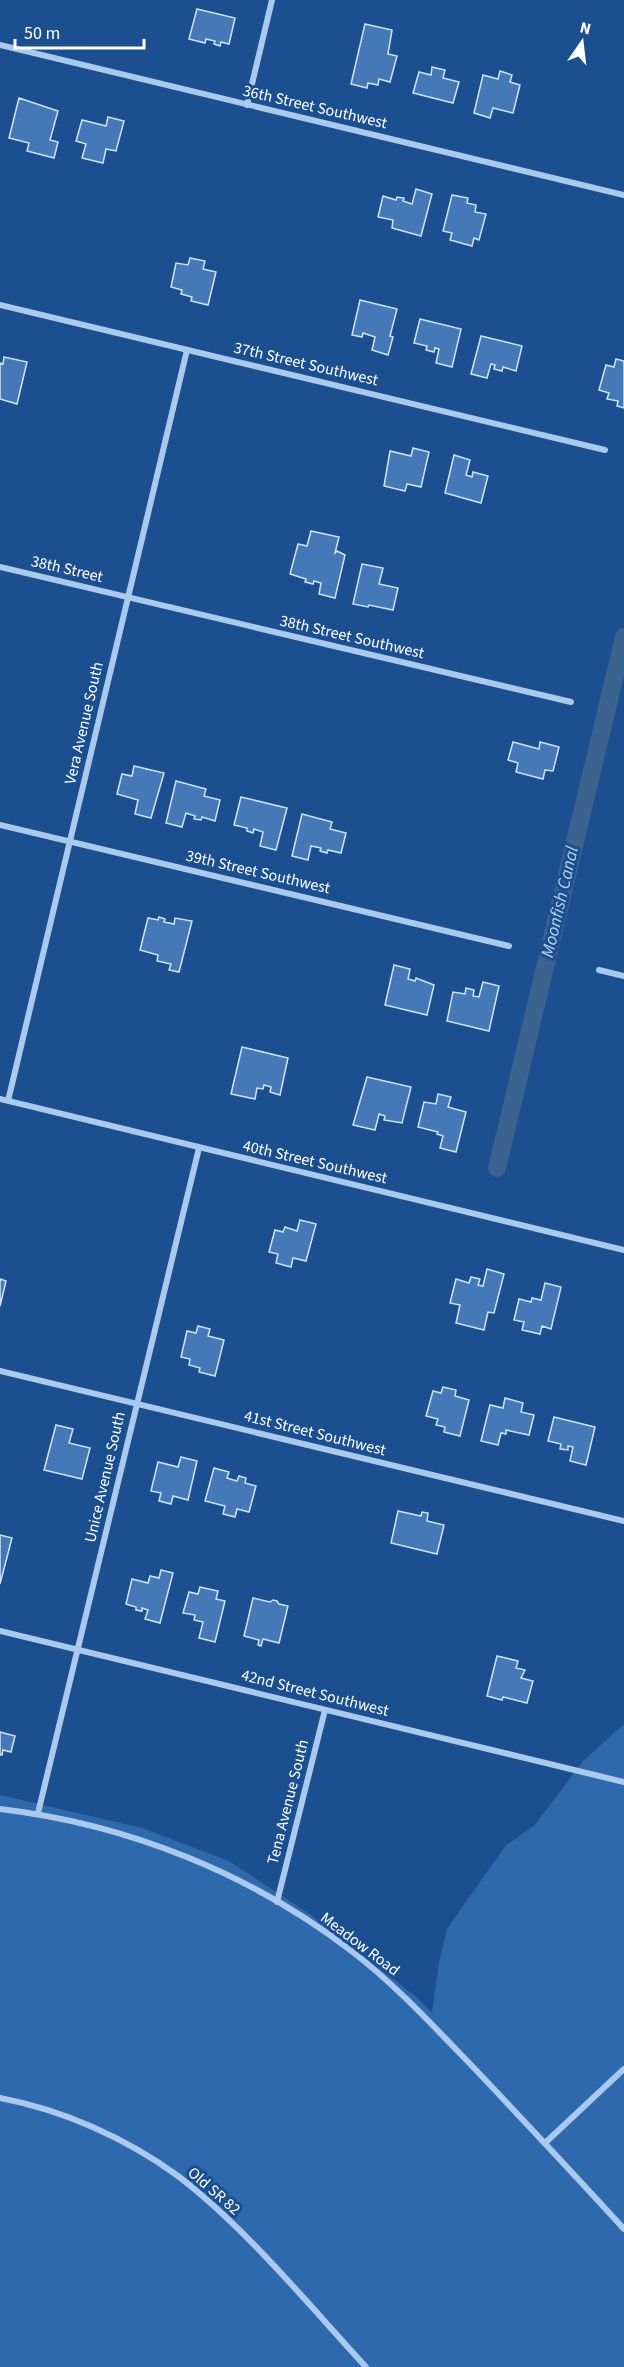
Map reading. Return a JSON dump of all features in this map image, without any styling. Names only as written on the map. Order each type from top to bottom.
[{"type":"street","points":[[247,105],[272,0]]},
{"type":"street","name":"36th Street Southwest","points":[[0,45],[624,195]]},
{"type":"street","name":"37th Street Southwest","points":[[0,305],[606,450]]},
{"type":"street","name":"Vera Avenue South","points":[[8,1101],[187,350]]},
{"type":"street","name":"38th Street","points":[[0,567],[128,597]]},
{"type":"street","name":"38th Street Southwest","points":[[128,597],[571,702]]},
{"type":"street","name":"39th Street Southwest","points":[[0,825],[509,946]]},
{"type":"street","points":[[599,970],[624,976]]},
{"type":"street","name":"40th Street Southwest","points":[[0,1099],[624,1250]]},
{"type":"street","name":"Unice Avenue South","points":[[38,1813],[199,1148]]},
{"type":"street","name":"41st Street Southwest","points":[[0,1371],[624,1521]]},
{"type":"street","name":"42nd Street Southwest","points":[[0,1631],[624,1782]]},
{"type":"street","name":"Tena Avenue South","points":[[277,1902],[325,1710]]},
{"type":"street","name":"Meadow Road","points":[[0,1809],[38,1813],[78,1822],[170,1850],[220,1872],[277,1902],[353,1952],[389,1982],[545,2143],[624,2229]]},
{"type":"street","points":[[545,2143],[624,2069]]},
{"type":"street","name":"Old SR 82","points":[[0,2098],[48,2110],[84,2123],[118,2139],[179,2178],[245,2238],[366,2367]]},
{"type":"shaded area","points":[[624,1724],[624,2367],[0,2367],[0,1795],[142,1828],[229,1861],[311,1915],[415,1996],[432,2013],[439,1962],[447,1929],[506,1845],[534,1826],[583,1761]]},
{"type":"building","points":[[197,9],[235,18],[229,44],[221,42],[220,46],[214,44],[215,41],[206,39],[205,43],[189,39]]},
{"type":"building","points":[[365,24],[392,30],[388,54],[397,56],[390,82],[379,79],[378,85],[368,83],[367,88],[351,84]]},
{"type":"building","points":[[432,67],[445,70],[443,78],[459,82],[453,103],[413,93],[419,72],[431,75]]},
{"type":"building","points":[[500,71],[512,75],[510,82],[520,85],[513,113],[493,108],[490,118],[474,113],[483,75],[498,79]]},
{"type":"building","points":[[19,98],[58,111],[50,140],[58,142],[54,158],[27,151],[29,143],[9,138]]},
{"type":"building","points":[[108,117],[124,121],[116,151],[106,149],[103,163],[82,158],[86,144],[76,141],[82,120],[106,126]]},
{"type":"building","points":[[416,189],[432,194],[421,236],[392,228],[393,220],[378,217],[383,196],[396,200],[397,197],[404,198],[403,201],[412,204]]},
{"type":"building","points":[[452,195],[468,198],[467,203],[476,205],[475,212],[486,214],[479,240],[474,238],[472,246],[450,240],[452,233],[443,231]]},
{"type":"building","points":[[190,258],[205,261],[203,269],[216,272],[208,305],[191,301],[192,297],[181,294],[182,290],[171,287],[176,263],[188,265]]},
{"type":"building","points":[[360,300],[397,309],[388,355],[372,350],[375,337],[363,333],[362,337],[352,335]]},
{"type":"building","points":[[420,319],[461,329],[452,367],[436,363],[439,349],[435,348],[434,352],[426,350],[427,346],[414,343]]},
{"type":"building","points":[[481,336],[522,346],[516,371],[503,367],[502,371],[494,369],[495,365],[491,364],[487,378],[471,374]]},
{"type":"building","points":[[4,357],[27,362],[17,404],[0,399],[0,363],[3,364]]},
{"type":"building","points":[[616,359],[624,361],[624,408],[617,406],[618,401],[607,399],[609,393],[599,390],[606,365],[614,367]]},
{"type":"building","points":[[413,448],[429,452],[421,487],[407,484],[405,491],[384,486],[390,451],[411,456]]},
{"type":"building","points":[[454,455],[470,460],[466,475],[472,477],[473,472],[488,476],[481,503],[445,493]]},
{"type":"building","points":[[311,531],[339,537],[335,553],[337,551],[345,555],[335,598],[319,594],[321,583],[305,582],[306,579],[290,574],[298,544],[307,546]]},
{"type":"building","points":[[362,564],[383,568],[379,584],[398,588],[393,610],[353,604]]},
{"type":"building","points":[[513,742],[539,749],[540,742],[559,747],[553,771],[545,770],[543,779],[516,772],[518,763],[508,760]]},
{"type":"building","points":[[134,766],[164,773],[151,818],[135,814],[138,800],[117,794],[122,774],[132,776]]},
{"type":"building","points":[[176,781],[206,789],[204,796],[220,800],[215,821],[202,817],[201,820],[194,819],[195,816],[186,813],[182,827],[166,823]]},
{"type":"building","points":[[241,797],[287,808],[276,850],[260,846],[263,832],[254,829],[253,833],[247,831],[247,828],[234,825]]},
{"type":"building","points":[[302,814],[332,822],[330,829],[346,833],[341,853],[328,850],[327,853],[320,851],[321,848],[311,846],[308,860],[292,856]]},
{"type":"building","points":[[159,917],[165,919],[164,922],[174,924],[175,918],[192,921],[179,972],[169,970],[171,964],[157,961],[158,955],[140,950],[148,918],[158,920]]},
{"type":"building","points":[[394,965],[410,969],[408,979],[415,981],[416,978],[434,985],[427,1015],[385,1005]]},
{"type":"building","points":[[483,982],[499,986],[489,1031],[447,1021],[453,992],[465,994],[466,988],[474,990],[473,996],[479,997]]},
{"type":"building","points":[[242,1047],[288,1058],[280,1095],[270,1092],[271,1087],[264,1085],[263,1089],[257,1088],[255,1099],[231,1094]]},
{"type":"building","points":[[367,1077],[411,1087],[402,1123],[384,1120],[385,1116],[379,1114],[375,1130],[353,1125]]},
{"type":"building","points":[[438,1094],[451,1097],[448,1107],[466,1112],[456,1152],[440,1148],[443,1136],[437,1134],[438,1132],[418,1127],[424,1102],[436,1104]]},
{"type":"building","points":[[300,1220],[316,1224],[306,1261],[293,1258],[291,1267],[276,1263],[278,1254],[269,1252],[275,1230],[283,1232],[285,1227],[297,1231]]},
{"type":"building","points":[[487,1269],[504,1274],[494,1313],[488,1312],[484,1330],[456,1323],[460,1305],[450,1303],[456,1279],[469,1283],[471,1277],[480,1279],[478,1285],[483,1286]]},
{"type":"building","points":[[0,1279],[6,1281],[0,1306]]},
{"type":"building","points":[[545,1283],[561,1287],[551,1329],[542,1326],[540,1334],[522,1330],[524,1322],[514,1320],[519,1299],[531,1302],[532,1298],[541,1300]]},
{"type":"building","points":[[198,1326],[210,1329],[208,1336],[224,1340],[215,1376],[199,1372],[200,1368],[189,1365],[190,1359],[181,1357],[187,1331],[196,1333]]},
{"type":"building","points":[[443,1387],[456,1390],[455,1396],[469,1400],[460,1436],[444,1432],[445,1427],[436,1425],[438,1419],[426,1416],[433,1391],[441,1393]]},
{"type":"building","points":[[505,1398],[523,1403],[521,1412],[534,1415],[529,1435],[506,1430],[506,1434],[501,1433],[498,1445],[481,1441],[490,1405],[503,1408]]},
{"type":"building","points":[[554,1417],[595,1427],[586,1465],[570,1461],[573,1447],[568,1446],[568,1450],[560,1449],[561,1444],[548,1441]]},
{"type":"building","points":[[56,1425],[73,1429],[69,1443],[90,1448],[82,1479],[44,1470]]},
{"type":"building","points":[[181,1457],[197,1461],[188,1500],[173,1496],[171,1504],[159,1501],[161,1493],[151,1491],[158,1462],[178,1467]]},
{"type":"building","points":[[214,1468],[229,1472],[227,1478],[237,1481],[239,1476],[246,1478],[245,1483],[256,1486],[249,1512],[237,1509],[235,1517],[223,1514],[225,1506],[205,1501]]},
{"type":"building","points":[[398,1511],[421,1516],[422,1512],[428,1513],[427,1521],[444,1525],[437,1554],[391,1543]]},
{"type":"building","points":[[0,1535],[12,1538],[0,1584]]},
{"type":"building","points":[[161,1570],[173,1573],[160,1623],[145,1619],[148,1610],[142,1608],[142,1611],[136,1610],[136,1607],[126,1604],[132,1579],[148,1583],[150,1576],[159,1578]]},
{"type":"building","points":[[200,1587],[218,1591],[216,1599],[225,1601],[215,1642],[199,1638],[203,1622],[194,1620],[195,1615],[183,1613],[189,1592],[198,1594]]},
{"type":"building","points":[[253,1598],[270,1602],[273,1600],[288,1606],[279,1643],[263,1639],[261,1646],[258,1645],[259,1640],[244,1636]]},
{"type":"building","points":[[497,1656],[518,1661],[516,1668],[525,1670],[521,1678],[533,1681],[527,1703],[487,1696]]},
{"type":"building","points":[[0,1732],[15,1736],[11,1752],[3,1750],[2,1755],[0,1755]]},
{"type":"waterway","name":"Moonfish Canal","points":[[497,1168],[624,637]]}]
